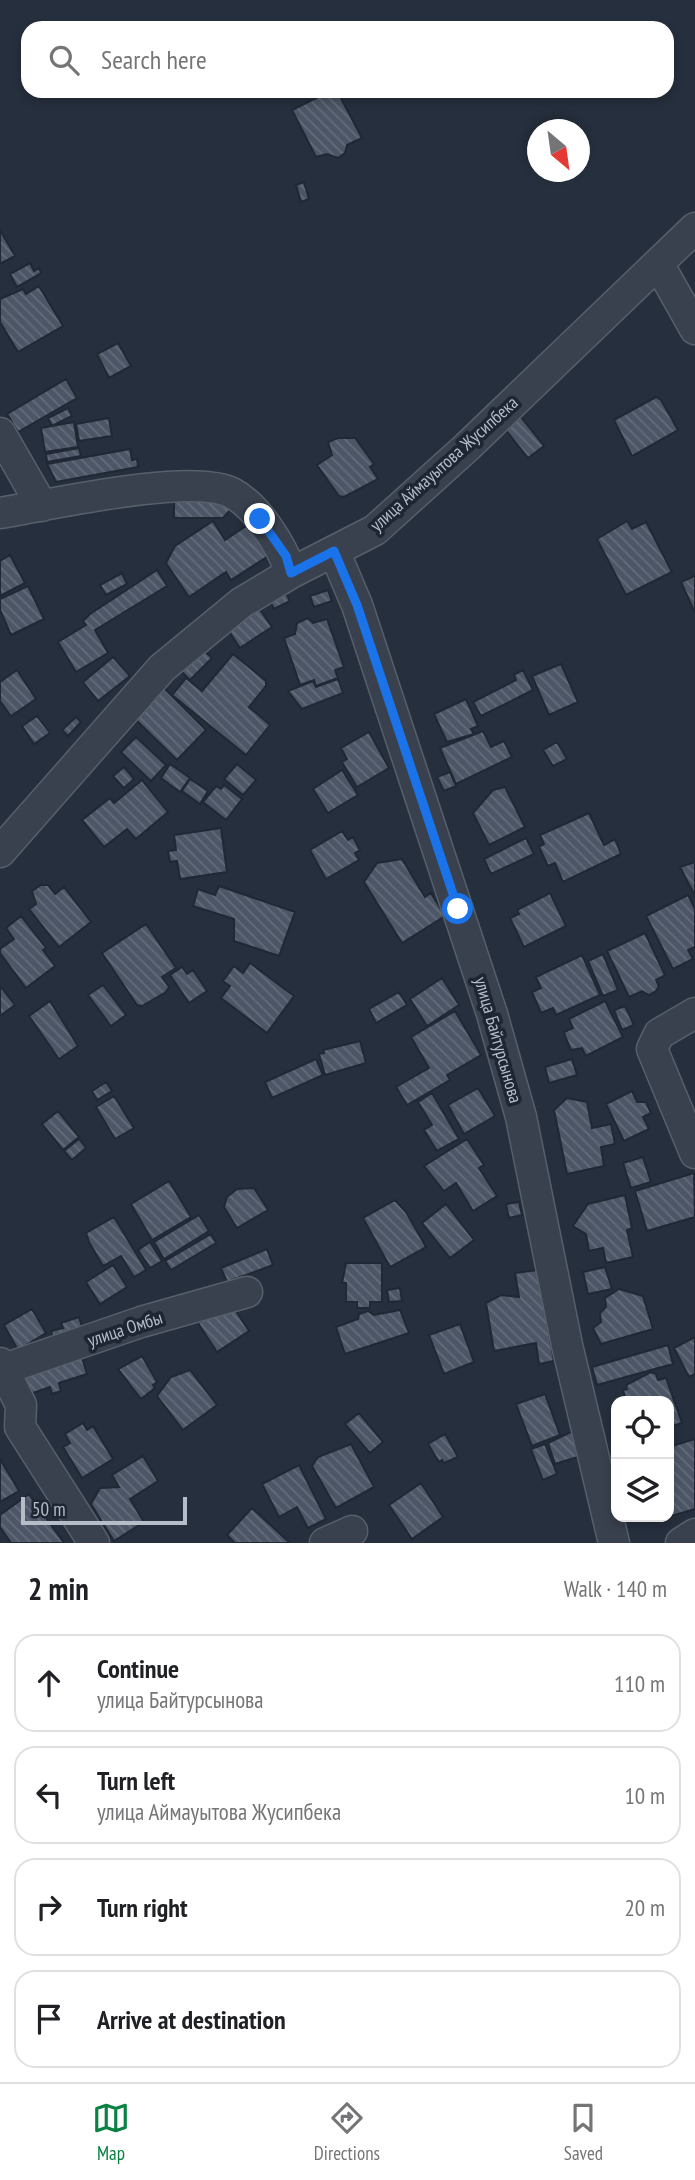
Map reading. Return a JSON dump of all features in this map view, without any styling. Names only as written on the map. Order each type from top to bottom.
[{"type":"street","name":"улица Аймауытова Жусипбека","points":[[0,852],[162,668],[241,603],[291,573],[374,530],[415,495],[695,228]]},
{"type":"street","points":[[659,265],[695,329]]},
{"type":"street","points":[[0,433],[42,506]]},
{"type":"street","points":[[0,513],[168,487],[212,487],[233,493],[260,519],[286,556],[291,573]]},
{"type":"street","name":"улица Байтурсынова","points":[[334,551],[357,605],[492,1014],[521,1117],[561,1318],[614,1543]]},
{"type":"street","points":[[695,1013],[659,1034],[652,1049],[695,1153]]},
{"type":"street","name":"улица Омбы","points":[[2,1366],[141,1322],[247,1293]]},
{"type":"street","points":[[2,1366],[21,1405],[10,1433],[93,1543]]},
{"type":"street","points":[[325,1543],[352,1531]]},
{"type":"street","points":[[681,1543],[695,1534]]},
{"type":"building","points":[[316,98],[341,98],[362,138],[347,145],[345,153],[338,158],[327,154],[316,157],[292,110]]},
{"type":"building","points":[[304,182],[309,199],[301,202],[296,185]]},
{"type":"building","points":[[0,230],[15,256],[0,264]]},
{"type":"building","points":[[30,263],[34,271],[39,268],[41,273],[17,287],[10,274]]},
{"type":"building","points":[[39,286],[63,326],[18,352],[0,322],[0,299],[23,289],[26,294]]},
{"type":"building","points":[[118,343],[131,366],[109,378],[97,354]]},
{"type":"building","points":[[66,379],[77,398],[18,432],[7,414]]},
{"type":"building","points":[[656,397],[661,400],[678,430],[632,456],[614,420]]},
{"type":"building","points":[[68,408],[72,416],[52,426],[48,418]]},
{"type":"building","points":[[520,416],[544,446],[528,458],[505,429]]},
{"type":"building","points":[[109,418],[112,436],[79,441],[76,424]]},
{"type":"building","points":[[74,422],[78,447],[45,452],[41,428]]},
{"type":"building","points":[[338,438],[355,438],[374,464],[370,467],[378,479],[344,497],[339,496],[317,465],[332,455],[328,442]]},
{"type":"building","points":[[79,448],[81,456],[47,462],[46,454]]},
{"type":"building","points":[[130,449],[132,460],[137,459],[138,467],[56,482],[47,464]]},
{"type":"building","points":[[174,496],[229,501],[232,508],[223,518],[174,518]]},
{"type":"building","points":[[213,521],[225,540],[249,524],[270,555],[231,580],[226,572],[189,597],[166,563],[175,546]]},
{"type":"building","points":[[627,521],[632,529],[646,522],[672,572],[626,595],[597,539]]},
{"type":"building","points":[[10,555],[25,583],[0,596],[0,561]]},
{"type":"building","points":[[157,570],[167,586],[95,630],[108,653],[76,672],[58,642],[86,625],[83,621],[90,614]]},
{"type":"building","points":[[122,573],[127,584],[106,595],[100,585]]},
{"type":"building","points":[[695,576],[695,613],[681,582]]},
{"type":"building","points":[[28,586],[44,619],[11,635],[0,610],[0,599]]},
{"type":"building","points":[[284,589],[290,601],[274,609],[268,597]]},
{"type":"building","points":[[328,590],[332,601],[314,607],[310,596]]},
{"type":"building","points":[[256,604],[272,627],[240,648],[225,625]]},
{"type":"building","points":[[308,618],[313,623],[327,619],[344,667],[335,670],[338,678],[316,686],[314,680],[300,685],[284,638],[295,634],[297,623]]},
{"type":"building","points":[[200,647],[212,658],[190,680],[179,669]]},
{"type":"building","points":[[233,654],[266,681],[266,686],[249,707],[270,725],[246,755],[172,695],[186,678],[202,691]]},
{"type":"building","points":[[113,657],[130,676],[98,701],[83,682]]},
{"type":"building","points":[[561,664],[578,702],[549,715],[532,676]]},
{"type":"building","points":[[17,670],[36,699],[11,716],[0,701],[0,682]]},
{"type":"building","points":[[523,670],[533,690],[481,716],[473,702],[516,680],[514,675]]},
{"type":"building","points":[[338,679],[343,693],[302,709],[288,691],[313,681],[316,687]]},
{"type":"building","points":[[164,688],[206,730],[177,760],[134,718]]},
{"type":"building","points":[[466,699],[478,726],[471,729],[474,734],[447,742],[434,714]]},
{"type":"building","points":[[37,716],[50,733],[34,744],[22,726]]},
{"type":"building","points":[[76,717],[81,722],[68,736],[62,730]]},
{"type":"building","points":[[483,731],[491,747],[504,741],[512,757],[456,784],[440,748]]},
{"type":"building","points":[[369,732],[389,768],[357,787],[342,762],[347,759],[341,748]]},
{"type":"building","points":[[136,737],[166,765],[151,781],[121,752]]},
{"type":"building","points":[[557,742],[567,759],[553,766],[543,750]]},
{"type":"building","points":[[170,764],[190,778],[180,792],[161,778]]},
{"type":"building","points":[[237,764],[256,780],[243,795],[224,779]]},
{"type":"building","points":[[124,767],[134,779],[124,788],[113,776]]},
{"type":"building","points":[[342,770],[358,795],[328,813],[313,789]]},
{"type":"building","points":[[450,772],[456,786],[444,791],[437,777]]},
{"type":"building","points":[[190,779],[208,791],[200,804],[182,791]]},
{"type":"building","points":[[142,780],[168,812],[136,839],[127,829],[104,847],[82,820],[110,798],[114,803]]},
{"type":"building","points":[[224,785],[242,799],[226,820],[203,802],[216,786],[221,789]]},
{"type":"building","points":[[505,787],[525,827],[489,845],[473,813],[493,790]]},
{"type":"building","points":[[589,813],[604,845],[615,839],[621,854],[563,882],[555,863],[548,866],[539,847],[544,844],[540,835]]},
{"type":"building","points":[[221,828],[227,872],[180,879],[177,861],[170,862],[168,851],[176,850],[174,835]]},
{"type":"building","points":[[342,831],[348,840],[353,837],[360,850],[355,853],[359,860],[326,879],[310,850]]},
{"type":"building","points":[[526,838],[534,854],[491,874],[484,859]]},
{"type":"building","points":[[402,859],[425,897],[431,893],[445,916],[402,943],[364,882],[377,863]]},
{"type":"building","points":[[695,862],[695,896],[680,867]]},
{"type":"building","points":[[41,885],[48,885],[55,894],[64,887],[91,922],[59,947],[29,909],[36,904],[32,891]]},
{"type":"building","points":[[219,886],[295,912],[279,956],[234,941],[234,919],[193,906],[198,889],[215,895]]},
{"type":"building","points":[[550,893],[566,926],[524,947],[510,918],[519,914],[517,910]]},
{"type":"building","points":[[688,895],[695,909],[695,947],[688,950],[693,959],[673,969],[646,916]]},
{"type":"building","points":[[21,916],[46,948],[43,950],[55,966],[26,988],[0,953],[0,949],[14,939],[6,928]]},
{"type":"building","points":[[146,924],[176,968],[162,977],[169,987],[166,992],[142,1006],[137,1005],[102,953]]},
{"type":"building","points":[[645,933],[665,975],[656,980],[659,986],[656,991],[649,995],[642,991],[629,997],[607,951]]},
{"type":"building","points":[[603,954],[618,990],[603,996],[588,961]]},
{"type":"building","points":[[582,955],[600,995],[556,1015],[553,1008],[541,1013],[532,992],[541,988],[536,977]]},
{"type":"building","points":[[250,963],[294,996],[267,1033],[221,998],[230,986],[223,981],[234,966],[243,973]]},
{"type":"building","points":[[182,967],[187,974],[193,970],[207,991],[189,1003],[170,975]]},
{"type":"building","points":[[442,978],[459,1005],[427,1026],[410,999]]},
{"type":"building","points":[[103,985],[126,1015],[111,1026],[88,995]]},
{"type":"building","points":[[0,986],[15,1005],[0,1016]]},
{"type":"building","points":[[399,992],[407,1005],[376,1023],[369,1009]]},
{"type":"building","points":[[50,1001],[78,1046],[59,1059],[29,1016]]},
{"type":"building","points":[[605,1001],[623,1037],[586,1056],[582,1048],[571,1050],[564,1032],[573,1028],[569,1019]]},
{"type":"building","points":[[625,1006],[634,1025],[622,1030],[614,1010]]},
{"type":"building","points":[[455,1011],[481,1055],[447,1075],[450,1080],[407,1105],[396,1087],[429,1068],[411,1037]]},
{"type":"building","points":[[360,1041],[366,1063],[325,1075],[319,1054],[324,1053],[323,1050]]},
{"type":"building","points":[[316,1059],[323,1075],[272,1098],[265,1082]]},
{"type":"building","points":[[572,1059],[577,1075],[549,1083],[545,1067]]},
{"type":"building","points":[[106,1082],[112,1091],[97,1100],[92,1091]]},
{"type":"building","points":[[478,1088],[495,1116],[464,1134],[448,1105]]},
{"type":"building","points":[[632,1091],[637,1102],[646,1102],[651,1113],[643,1117],[649,1129],[624,1141],[606,1104]]},
{"type":"building","points":[[432,1093],[459,1139],[437,1151],[424,1130],[432,1125],[418,1102]]},
{"type":"building","points":[[114,1096],[134,1128],[115,1139],[96,1107]]},
{"type":"building","points":[[567,1098],[587,1102],[592,1128],[611,1124],[615,1144],[601,1147],[604,1166],[567,1174],[554,1110]]},
{"type":"building","points":[[58,1111],[79,1137],[63,1150],[42,1124]]},
{"type":"building","points":[[79,1139],[86,1148],[72,1160],[64,1151]]},
{"type":"building","points":[[467,1139],[484,1165],[479,1168],[497,1196],[473,1211],[456,1183],[444,1191],[424,1166]]},
{"type":"building","points":[[643,1157],[651,1182],[631,1188],[623,1163]]},
{"type":"building","points":[[694,1173],[695,1217],[647,1231],[635,1191]]},
{"type":"building","points":[[169,1181],[191,1217],[152,1240],[131,1204]]},
{"type":"building","points":[[254,1188],[268,1210],[237,1228],[224,1207],[227,1197],[237,1189]]},
{"type":"building","points":[[625,1195],[632,1228],[627,1230],[633,1257],[606,1263],[603,1248],[589,1251],[586,1234],[573,1226],[588,1204]]},
{"type":"building","points":[[395,1200],[406,1212],[426,1247],[390,1267],[363,1218]]},
{"type":"building","points":[[519,1202],[522,1215],[509,1218],[506,1204]]},
{"type":"building","points":[[446,1204],[474,1240],[450,1258],[422,1223]]},
{"type":"building","points":[[199,1215],[209,1231],[164,1259],[154,1242]]},
{"type":"building","points":[[114,1217],[146,1270],[134,1277],[121,1256],[103,1266],[86,1233]]},
{"type":"building","points":[[211,1234],[216,1243],[171,1270],[165,1261]]},
{"type":"building","points":[[150,1242],[162,1261],[150,1268],[138,1250]]},
{"type":"building","points":[[267,1249],[273,1265],[227,1282],[221,1268]]},
{"type":"building","points":[[346,1263],[382,1263],[382,1302],[370,1302],[370,1308],[357,1308],[357,1302],[346,1302],[346,1283],[342,1283]]},
{"type":"building","points":[[113,1265],[127,1287],[100,1304],[86,1282]]},
{"type":"building","points":[[605,1267],[612,1289],[588,1294],[583,1272]]},
{"type":"building","points":[[538,1270],[554,1361],[539,1364],[536,1343],[494,1351],[486,1303],[501,1295],[519,1297],[515,1273]]},
{"type":"building","points":[[400,1288],[402,1301],[389,1302],[387,1290]]},
{"type":"building","points":[[619,1289],[643,1296],[653,1329],[601,1344],[593,1328],[601,1322],[600,1313],[606,1307],[605,1298]]},
{"type":"building","points":[[230,1302],[249,1331],[217,1352],[198,1323]]},
{"type":"building","points":[[32,1309],[46,1333],[18,1350],[4,1325]]},
{"type":"building","points":[[400,1310],[409,1333],[345,1354],[336,1327],[358,1319],[359,1314],[368,1311],[374,1315]]},
{"type":"building","points":[[79,1317],[85,1336],[55,1345],[51,1331],[63,1328],[61,1323]]},
{"type":"building","points":[[460,1324],[474,1362],[444,1374],[429,1335]]},
{"type":"building","points":[[695,1337],[695,1374],[689,1377],[674,1348]]},
{"type":"building","points":[[668,1345],[673,1364],[597,1385],[592,1367]]},
{"type":"building","points":[[80,1351],[87,1374],[59,1383],[61,1391],[52,1394],[50,1387],[27,1395],[19,1370]]},
{"type":"building","points":[[142,1356],[157,1382],[153,1385],[155,1388],[141,1399],[118,1369]]},
{"type":"building","points":[[190,1370],[217,1405],[183,1430],[157,1396],[171,1377]]},
{"type":"building","points":[[651,1372],[656,1374],[658,1380],[666,1378],[672,1396],[625,1396],[623,1390],[627,1389],[626,1385]]},
{"type":"building","points":[[545,1394],[560,1435],[532,1446],[516,1404]]},
{"type":"building","points":[[674,1400],[682,1423],[674,1425]]},
{"type":"building","points":[[359,1413],[383,1442],[370,1453],[345,1424]]},
{"type":"building","points":[[83,1423],[87,1430],[93,1426],[113,1459],[82,1478],[63,1447],[70,1443],[65,1434]]},
{"type":"building","points":[[573,1431],[581,1456],[555,1464],[548,1443]]},
{"type":"building","points":[[445,1434],[458,1457],[444,1463],[442,1460],[439,1462],[428,1444]]},
{"type":"building","points":[[695,1439],[695,1509],[674,1515],[674,1445]]},
{"type":"building","points":[[351,1444],[374,1487],[336,1508],[312,1466],[318,1457]]},
{"type":"building","points":[[545,1444],[557,1474],[543,1480],[531,1449]]},
{"type":"building","points":[[143,1456],[158,1481],[130,1499],[144,1522],[114,1541],[91,1504],[100,1488],[119,1487],[112,1475]]},
{"type":"building","points":[[0,1459],[19,1491],[0,1502]]},
{"type":"building","points":[[299,1465],[326,1519],[308,1528],[297,1507],[279,1517],[262,1484]]},
{"type":"building","points":[[421,1483],[443,1517],[412,1539],[389,1505]]},
{"type":"building","points":[[29,1494],[64,1543],[11,1543],[0,1527],[0,1515]]},
{"type":"building","points":[[252,1508],[290,1543],[235,1543],[227,1535]]},
{"type":"route","points":[[260,519],[286,556],[291,573],[334,551],[357,605],[433,843],[458,909]]}]
